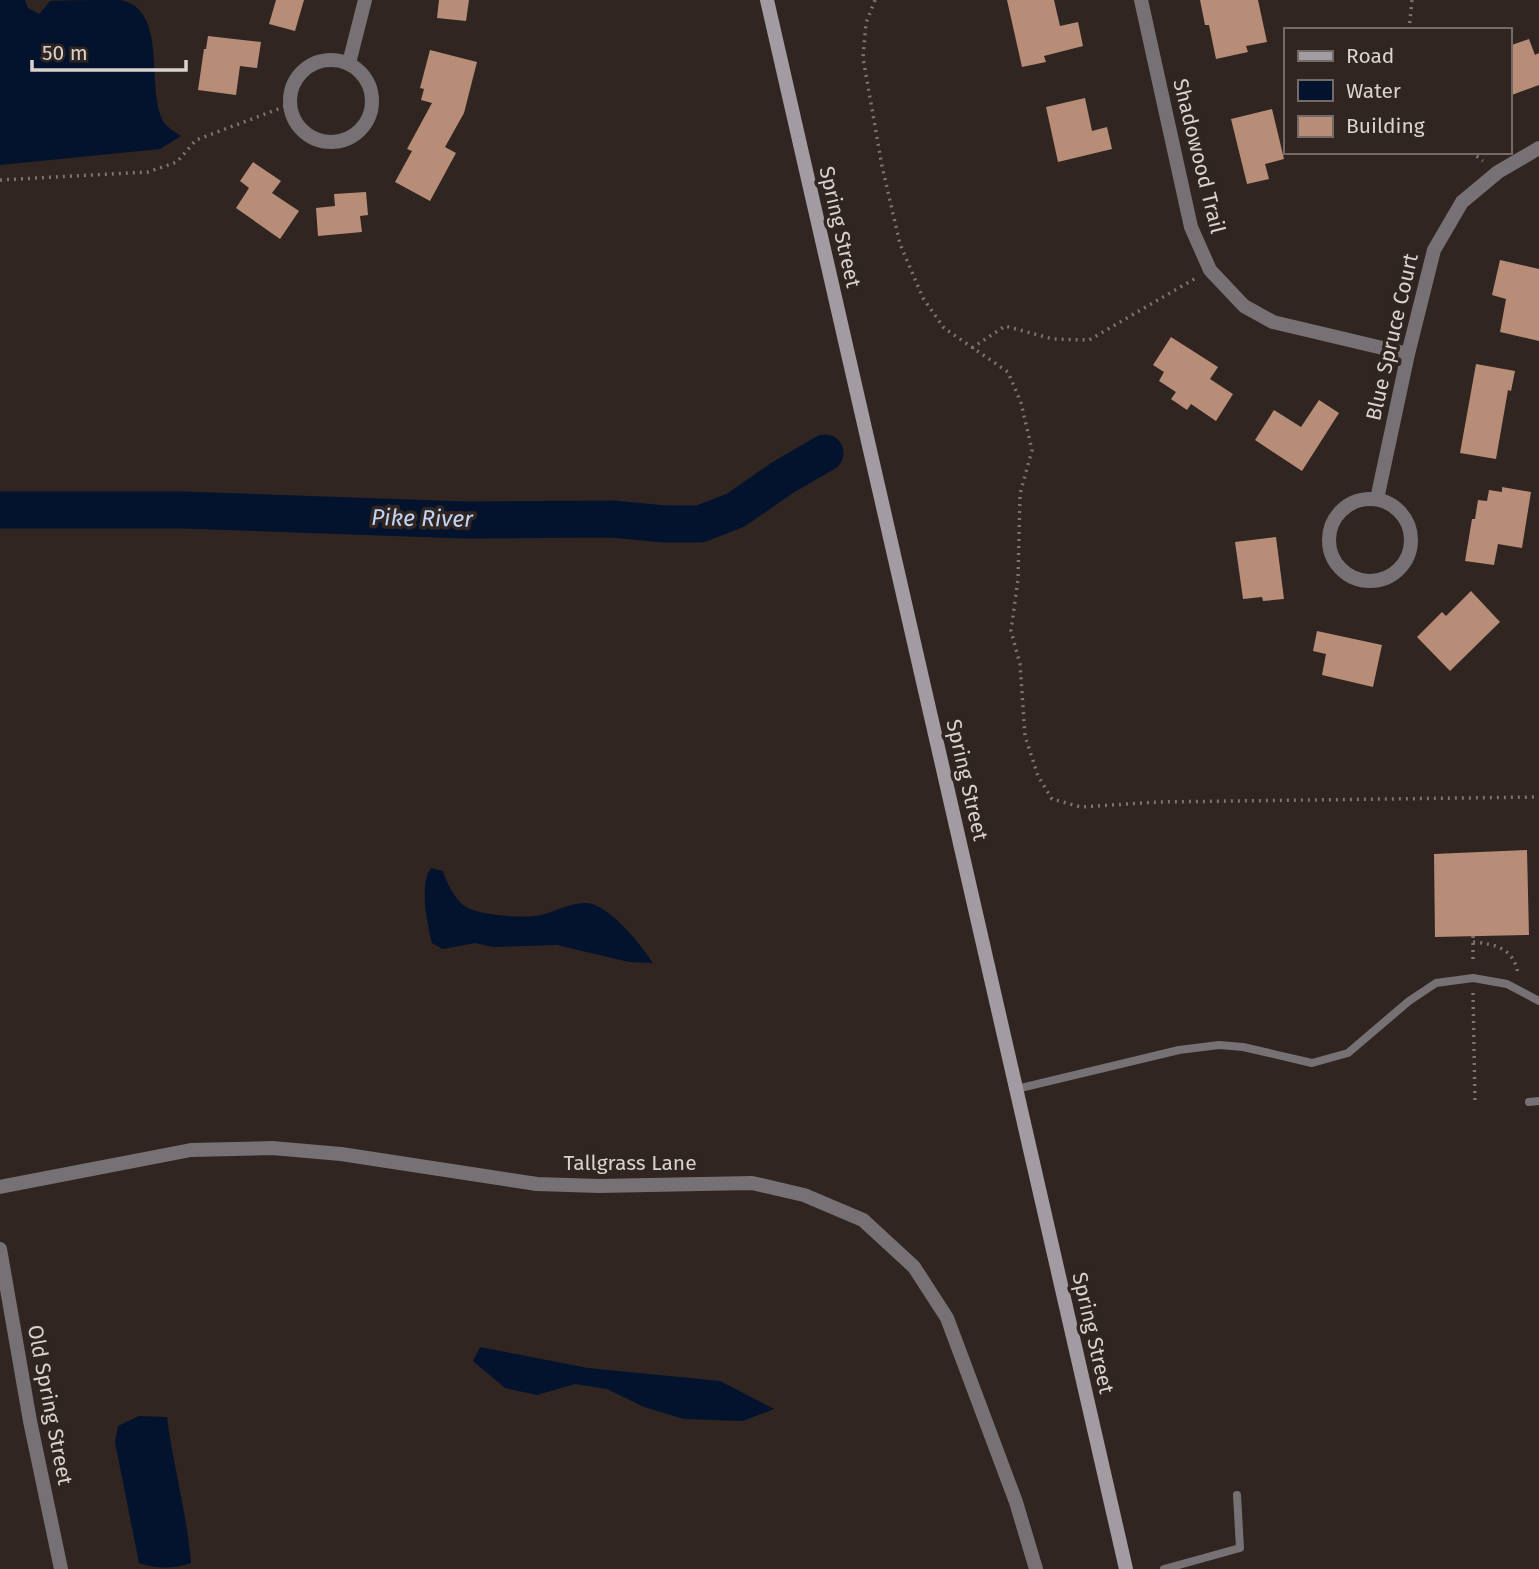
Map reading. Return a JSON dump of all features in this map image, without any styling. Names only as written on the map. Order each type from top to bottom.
[{"type":"main road","name":"Spring Street","points":[[767,0],[1126,1569]]},
{"type":"street","points":[[349,63],[365,0]]},
{"type":"street","name":"Shadowood Trail","points":[[1141,0],[1191,227],[1210,270],[1244,306],[1273,322],[1408,354]]},
{"type":"street","points":[[324,60],[349,63],[361,72],[369,84],[372,98],[371,112],[365,125],[355,135],[341,141],[313,139],[302,131],[293,119],[289,105],[294,81],[312,63],[324,60]]},
{"type":"street","name":"Blue Spruce Court","points":[[1377,499],[1408,354],[1434,250],[1462,202],[1498,172],[1539,148]]},
{"type":"street","points":[[1377,499],[1390,503],[1401,512],[1409,524],[1411,546],[1404,565],[1393,575],[1380,581],[1365,582],[1341,570],[1329,547],[1329,534],[1333,521],[1351,503],[1377,499]]},
{"type":"street","name":"Tallgrass Lane","points":[[0,1187],[191,1150],[272,1148],[341,1154],[537,1184],[599,1186],[752,1183],[804,1195],[863,1220],[914,1267],[947,1318],[1016,1502],[1037,1569]]},
{"type":"street","name":"Old Spring Street","points":[[0,1249],[30,1421],[61,1569]]},
{"type":"lane","points":[[1016,1089],[1179,1049],[1219,1045],[1243,1047],[1312,1063],[1348,1053],[1409,1001],[1436,983],[1473,978],[1507,984],[1539,1001]]},
{"type":"lane","points":[[1529,1102],[1539,1101]]},
{"type":"lane","points":[[1164,1569],[1240,1548],[1237,1494]]},
{"type":"path","points":[[875,0],[866,23],[863,58],[881,166],[900,244],[923,298],[944,328],[1008,372],[1021,403],[1032,450],[1020,494],[1018,579],[1011,631],[1020,664],[1025,736],[1038,776],[1052,799],[1081,807],[1158,802],[1539,797]]},
{"type":"path","points":[[1409,28],[1412,0]]},
{"type":"path","points":[[0,180],[148,172],[177,162],[196,140],[289,105]]},
{"type":"path","points":[[972,348],[1005,326],[1053,339],[1089,340],[1210,270]]},
{"type":"path","points":[[1473,936],[1475,1103]]},
{"type":"path","points":[[1473,942],[1506,949],[1516,962],[1519,974],[1513,988]]},
{"type":"water","points":[[0,0],[25,0],[28,8],[39,14],[50,1],[121,0],[137,7],[146,21],[151,38],[160,113],[167,126],[181,136],[160,149],[0,165]]},
{"type":"water","points":[[431,868],[443,871],[462,904],[481,912],[524,917],[545,914],[575,904],[596,905],[624,927],[653,963],[629,962],[557,945],[493,947],[475,943],[443,949],[432,943],[426,915],[425,884]]},
{"type":"water","points":[[480,1347],[588,1368],[720,1381],[774,1409],[743,1421],[684,1419],[644,1407],[607,1389],[575,1384],[537,1395],[505,1388],[473,1361]]},
{"type":"water","points":[[139,1416],[167,1417],[191,1563],[165,1568],[139,1563],[115,1442],[118,1426]]},
{"type":"building","points":[[276,0],[304,0],[295,31],[269,24]]},
{"type":"building","points":[[439,0],[469,0],[466,21],[437,18]]},
{"type":"building","points":[[1007,0],[1054,0],[1060,26],[1078,22],[1083,46],[1044,56],[1046,62],[1022,67]]},
{"type":"building","points":[[1200,0],[1258,0],[1267,42],[1246,46],[1248,52],[1216,59],[1209,25],[1205,25]]},
{"type":"building","points":[[208,36],[261,42],[257,68],[240,66],[236,95],[198,90]]},
{"type":"building","points":[[1529,39],[1535,55],[1539,53],[1539,85],[1511,95],[1511,45]]},
{"type":"building","points":[[430,50],[477,62],[464,113],[445,147],[456,153],[430,201],[395,182],[412,151],[407,149],[432,103],[421,100],[424,89],[420,88]]},
{"type":"building","points":[[1085,98],[1092,131],[1107,127],[1112,149],[1058,162],[1046,107]]},
{"type":"building","points":[[1272,109],[1284,159],[1265,164],[1269,179],[1247,184],[1231,119]]},
{"type":"building","points":[[253,162],[281,181],[272,193],[299,211],[280,239],[236,208],[249,188],[240,181]]},
{"type":"building","points":[[366,192],[368,215],[360,216],[362,232],[318,236],[316,208],[335,206],[334,194]]},
{"type":"building","points":[[1500,260],[1539,269],[1539,341],[1500,332],[1506,299],[1492,295]]},
{"type":"building","points":[[1171,337],[1218,367],[1210,379],[1233,394],[1216,421],[1191,404],[1187,410],[1171,399],[1176,392],[1159,381],[1164,372],[1153,365]]},
{"type":"building","points":[[1476,364],[1515,371],[1511,391],[1508,390],[1496,459],[1460,453]]},
{"type":"building","points":[[1319,400],[1339,413],[1302,471],[1255,440],[1274,410],[1301,427]]},
{"type":"building","points":[[1502,487],[1531,492],[1522,548],[1498,544],[1494,565],[1465,561],[1478,500],[1487,501],[1489,490],[1502,492]]},
{"type":"building","points":[[1276,537],[1284,599],[1243,599],[1235,542]]},
{"type":"building","points":[[1471,591],[1500,622],[1450,671],[1417,637],[1442,612],[1446,616]]},
{"type":"building","points":[[1317,631],[1382,645],[1373,687],[1322,675],[1326,654],[1313,651]]},
{"type":"building","points":[[1527,850],[1529,935],[1435,937],[1434,854]]},
{"type":"waterway","name":"Pike River","points":[[0,510],[183,510],[465,520],[612,519],[700,524],[736,510],[782,478],[825,453]]}]
